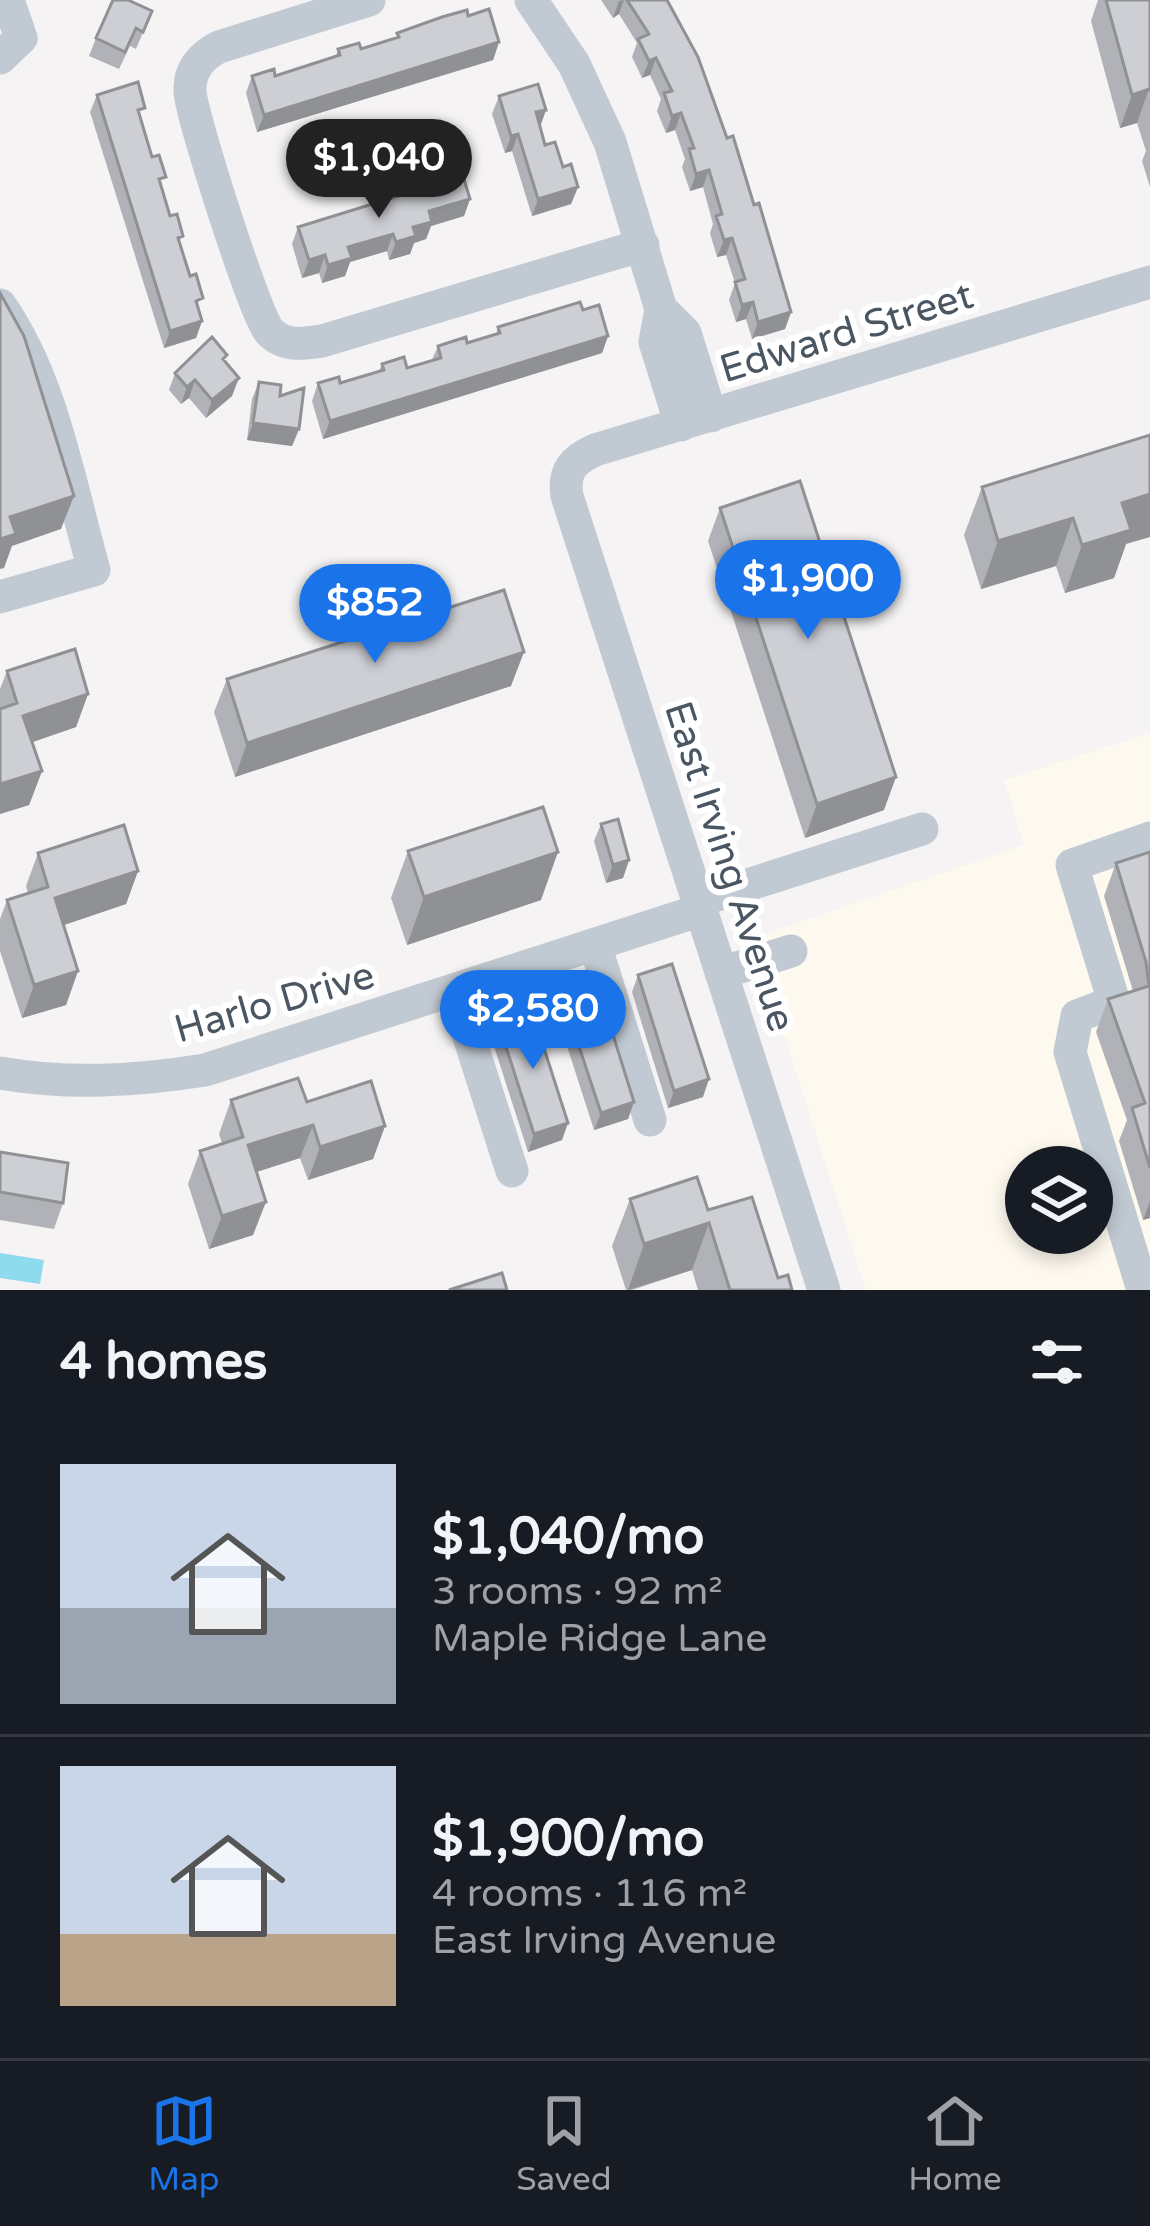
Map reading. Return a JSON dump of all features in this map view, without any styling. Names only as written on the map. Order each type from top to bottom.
[{"type":"street","points":[[0,58],[21,38],[8,0]]},
{"type":"street","points":[[369,0],[234,41],[207,53],[192,75],[194,107],[268,331],[286,343],[322,341],[643,245]]},
{"type":"street","points":[[531,0],[593,103],[610,142],[661,309],[686,333],[696,420]]},
{"type":"street","name":"Edward Street","points":[[570,466],[595,450],[1150,283]]},
{"type":"street","points":[[0,304],[16,328],[48,406],[94,570],[0,598]]},
{"type":"street","name":"East Irving Avenue","points":[[570,466],[567,496],[824,1290]]},
{"type":"street","name":"Harlo Drive","points":[[0,1073],[96,1081],[205,1070],[596,945],[922,830]]},
{"type":"street","points":[[1143,1290],[1070,1052],[1077,1016],[1114,1002],[1072,865],[1150,838]]},
{"type":"street","points":[[596,945],[650,1120]]},
{"type":"street","points":[[722,973],[791,951]]},
{"type":"street","points":[[454,990],[512,1171]]},
{"type":"shaded area","points":[[1150,733],[1150,1290],[866,1290],[753,938],[1024,845],[1004,780]]},
{"type":"water","points":[[0,1253],[44,1260],[40,1284],[0,1278]]},
{"type":"building","points":[[113,0],[128,0],[152,11],[143,32],[136,28],[125,52],[96,38]]},
{"type":"building","points":[[627,0],[667,0],[698,57],[727,138],[733,136],[754,205],[759,203],[791,312],[758,322],[753,302],[742,305],[735,282],[745,279],[732,238],[724,240],[716,216],[722,214],[709,170],[696,174],[689,149],[694,148],[681,113],[672,116],[664,93],[672,91],[656,58],[649,61],[638,39],[649,34]]},
{"type":"building","points":[[1106,0],[1150,0],[1150,91],[1132,95]]},
{"type":"building","points":[[489,9],[499,42],[264,115],[252,76],[274,69],[275,76],[340,55],[338,49],[359,43],[361,49],[442,17]]},
{"type":"building","points":[[138,82],[145,108],[138,110],[152,157],[159,155],[166,177],[159,179],[170,216],[177,214],[183,236],[178,238],[203,298],[196,301],[202,321],[170,331],[97,95]]},
{"type":"building","points":[[538,84],[546,110],[536,112],[545,145],[555,142],[563,167],[571,164],[578,187],[538,199],[518,134],[511,136],[499,96]]},
{"type":"building","points":[[463,176],[470,199],[429,211],[432,222],[413,227],[416,236],[396,242],[393,234],[348,247],[352,258],[328,265],[325,255],[309,260],[298,227]]},
{"type":"building","points":[[0,293],[24,336],[74,496],[10,517],[16,534],[0,539]]},
{"type":"building","points":[[580,302],[583,310],[599,305],[608,336],[330,421],[318,383],[339,377],[340,383],[384,370],[382,364],[404,357],[407,368],[441,358],[438,346],[500,333],[498,327]]},
{"type":"building","points":[[212,337],[239,378],[212,400],[195,380],[187,387],[175,373]]},
{"type":"building","points":[[259,382],[281,385],[280,396],[304,388],[299,429],[253,423]]},
{"type":"building","points":[[1150,435],[1150,494],[1122,503],[1131,530],[1082,545],[1073,518],[998,541],[982,487]]},
{"type":"building","points":[[800,481],[896,777],[817,804],[720,508]]},
{"type":"building","points":[[504,590],[524,652],[247,743],[227,679]]},
{"type":"building","points":[[75,649],[88,694],[23,716],[42,771],[0,784],[0,709],[17,703],[7,671]]},
{"type":"building","points":[[543,807],[558,852],[424,897],[408,851]]},
{"type":"building","points":[[618,819],[629,860],[613,865],[601,824]]},
{"type":"building","points":[[124,825],[138,871],[55,898],[78,971],[34,985],[7,900],[48,887],[38,853]]},
{"type":"building","points":[[1150,852],[1150,1168],[1132,1108],[1145,1103],[1108,999],[1149,986],[1116,863]]},
{"type":"building","points":[[672,964],[709,1079],[674,1091],[638,975]]},
{"type":"building","points":[[599,990],[634,1102],[601,1113],[564,1001]]},
{"type":"building","points":[[532,1011],[568,1123],[534,1134],[498,1022]]},
{"type":"building","points":[[298,1078],[307,1102],[371,1081],[385,1126],[320,1147],[313,1125],[248,1145],[266,1202],[222,1216],[200,1151],[243,1137],[231,1100]]},
{"type":"building","points":[[0,1152],[68,1163],[63,1203],[0,1192]]},
{"type":"building","points":[[697,1177],[708,1210],[752,1197],[778,1278],[788,1275],[792,1290],[730,1290],[709,1223],[644,1244],[630,1199]]},
{"type":"building","points":[[502,1273],[507,1290],[449,1290]]}]
